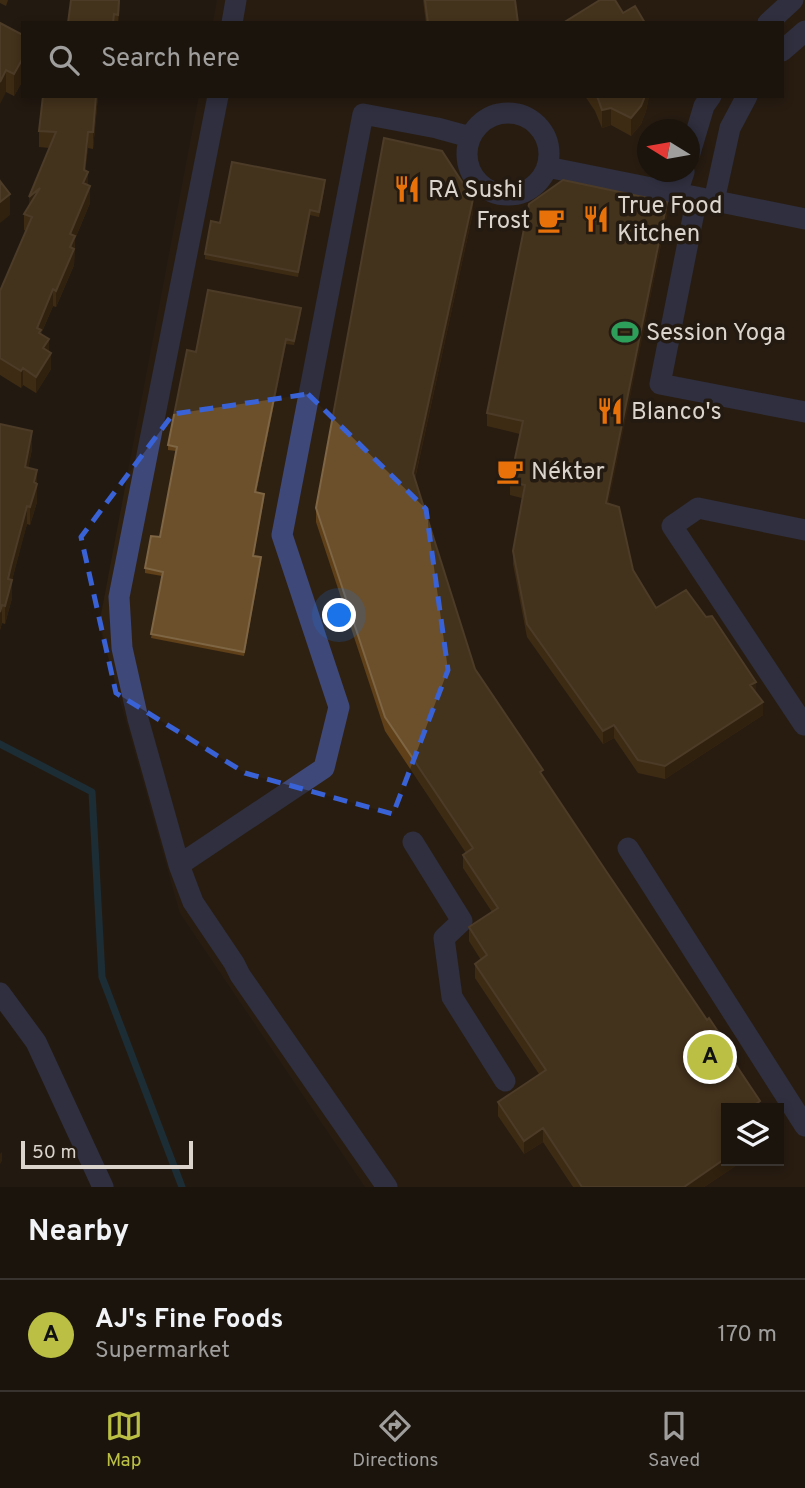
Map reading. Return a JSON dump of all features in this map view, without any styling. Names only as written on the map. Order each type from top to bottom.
[{"type":"street","points":[[232,21],[236,0]]},
{"type":"street","points":[[770,21],[793,0]]},
{"type":"street","points":[[784,49],[805,31]]},
{"type":"street","points":[[218,98],[119,597],[122,648],[138,719],[179,865],[193,902],[240,975],[387,1187]]},
{"type":"street","points":[[700,119],[710,98]]},
{"type":"street","points":[[746,98],[696,197],[660,384],[805,412]]},
{"type":"street","points":[[517,113],[530,118],[540,127],[547,139],[550,153],[547,167],[532,188],[520,194],[494,193],[482,186],[473,176],[467,150],[470,137],[478,125],[489,117],[517,113]]},
{"type":"street","points":[[179,865],[324,768],[339,707],[282,535],[363,114],[470,137]]},
{"type":"street","points":[[547,167],[805,219]]},
{"type":"street","points":[[689,182],[696,197]]},
{"type":"street","points":[[804,725],[671,526],[698,508],[805,530]]},
{"type":"street","points":[[413,842],[461,921],[444,938],[452,997],[505,1081]]},
{"type":"street","points":[[628,848],[805,1126]]},
{"type":"street","points":[[0,993],[36,1042],[103,1187]]},
{"type":"highlighted area","points":[[308,394],[426,509],[448,670],[393,814],[245,773],[116,693],[81,537],[173,414]]},
{"type":"shaded area","points":[[217,0],[805,0],[805,1187],[365,1187],[180,913],[99,625],[199,98],[784,98],[784,21],[213,21]]},
{"type":"building","points":[[71,0],[119,0],[118,15],[114,14],[113,21],[68,21]]},
{"type":"building","points":[[425,0],[515,0],[518,21],[428,21]]},
{"type":"building","points":[[600,0],[615,0],[623,13],[635,6],[644,21],[566,21]]},
{"type":"building","points":[[0,23],[21,34],[21,62],[14,74],[6,70],[0,82]]},
{"type":"building","points":[[43,98],[96,98],[93,132],[88,132],[84,170],[88,172],[83,183],[90,186],[70,234],[75,236],[70,247],[74,249],[37,328],[41,330],[39,333],[49,339],[43,348],[51,353],[36,377],[0,358],[0,291],[32,217],[24,214],[40,188],[29,197],[56,132],[39,131]]},
{"type":"building","points":[[598,98],[644,98],[631,118],[611,108],[602,110]]},
{"type":"building","points":[[384,138],[442,151],[473,199],[413,473],[475,669],[608,874],[733,1054],[730,1056],[760,1101],[721,1103],[721,1161],[684,1187],[582,1187],[543,1128],[524,1141],[498,1102],[546,1070],[475,964],[487,955],[469,927],[498,908],[463,855],[473,848],[385,717],[316,508]]},
{"type":"building","points":[[232,162],[325,180],[319,212],[310,210],[298,272],[205,254],[211,221],[220,223]]},
{"type":"building","points":[[563,180],[667,202],[606,503],[619,507],[633,570],[656,608],[686,590],[706,617],[712,616],[756,682],[750,685],[763,702],[665,766],[638,760],[614,725],[603,731],[527,624],[513,551],[525,485],[510,482],[523,421],[487,413],[529,204]]},
{"type":"building","points":[[0,181],[10,194],[0,202]]},
{"type":"building","points":[[208,290],[301,308],[294,341],[286,339],[255,492],[264,494],[253,556],[261,557],[244,652],[151,634],[163,572],[145,568],[151,536],[160,537],[177,447],[168,445],[187,350],[196,352]]},
{"type":"building","points":[[0,424],[32,431],[25,467],[37,470],[34,482],[37,484],[30,507],[27,506],[8,579],[12,580],[5,606],[2,605],[0,612]]},
{"type":"waterway","points":[[0,744],[92,792],[102,977],[182,1187]]},
{"type":"place","name":"RA Sushi","points":[[407,189]]},
{"type":"place","name":"True Food Kitchen","points":[[596,219]]},
{"type":"place","name":"Frost","points":[[551,220]]},
{"type":"place","name":"Session Yoga","points":[[625,332]]},
{"type":"place","name":"Blanco's","points":[[610,411]]},
{"type":"place","name":"Néktər","points":[[510,471]]},
{"type":"place","name":"AJ's Fine Foods","points":[[710,1057]]}]
